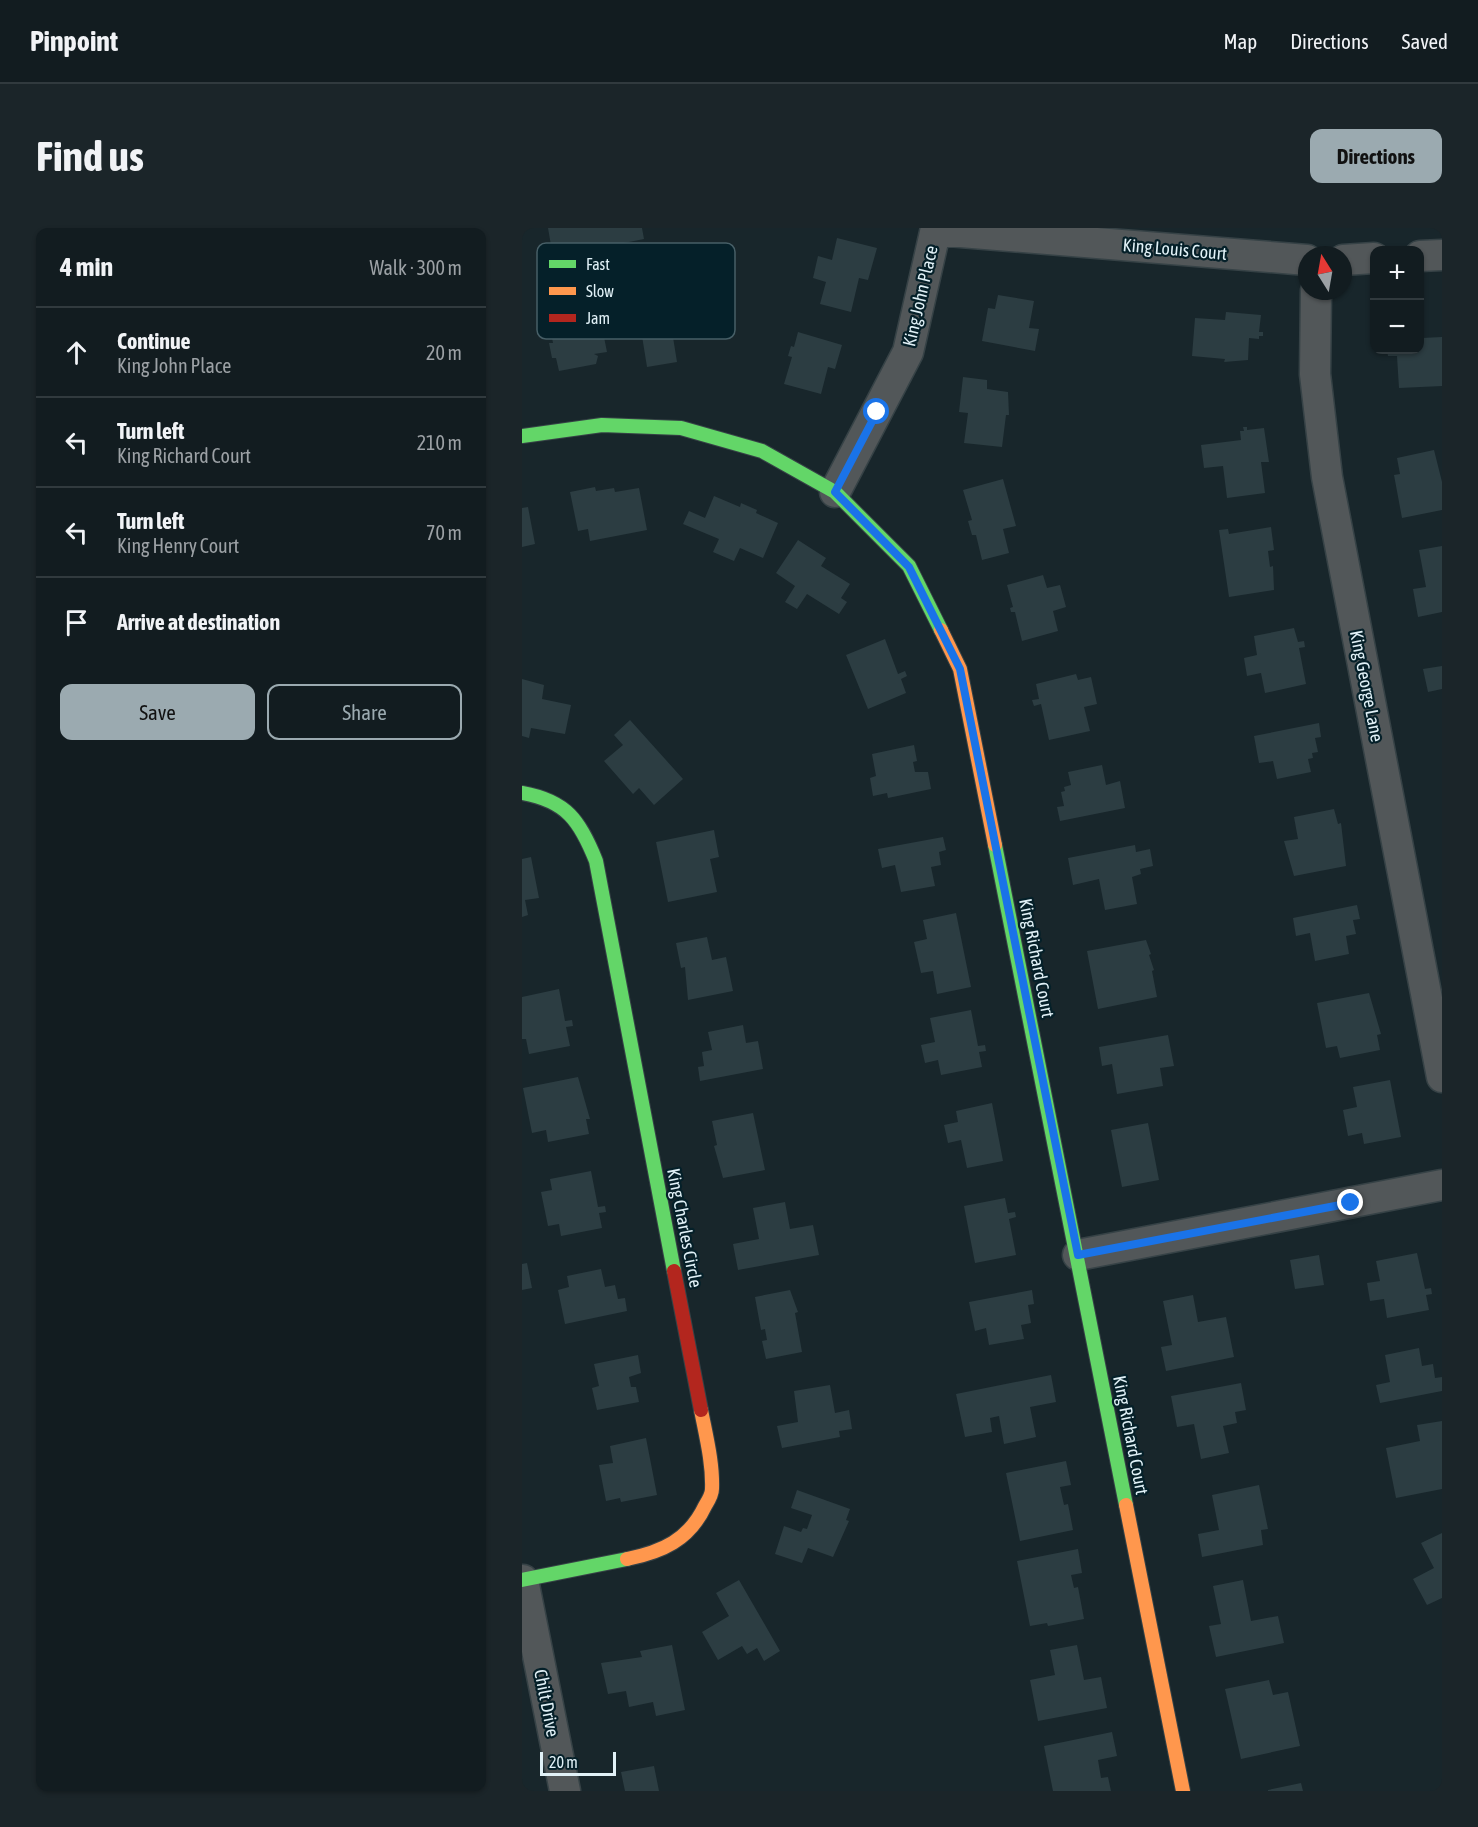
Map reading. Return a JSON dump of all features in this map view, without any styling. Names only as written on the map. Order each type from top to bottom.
[{"type":"street","name":"King Louis Court","points":[[936,229],[1298,259]]},
{"type":"street","name":"King John Place","points":[[835,492],[908,352],[936,229]]},
{"type":"street","points":[[1424,256],[1442,255]]},
{"type":"street","points":[[1352,259],[1370,258]]},
{"type":"street","name":"King George Lane","points":[[1316,300],[1315,374],[1327,477],[1442,1077]]},
{"type":"street","name":"King Richard Court","points":[[522,436],[602,425],[681,428],[762,451],[835,492],[909,567],[960,669],[1183,1791]]},
{"type":"street","name":"King Charles Circle","points":[[522,793],[538,795],[567,808],[585,831],[596,861],[711,1462],[712,1492],[698,1521],[680,1540],[656,1553],[522,1580]]},
{"type":"street","points":[[1078,1255],[1442,1185]]},
{"type":"street","name":"Chilt Drive","points":[[522,1580],[565,1791]]},
{"type":"building","points":[[548,228],[642,228],[644,239],[624,243],[551,243]]},
{"type":"building","points":[[837,238],[877,248],[868,280],[859,278],[851,312],[820,304],[826,282],[813,278],[818,256],[832,260]]},
{"type":"building","points":[[998,295],[1034,301],[1029,328],[1039,329],[1035,351],[982,341],[988,308],[995,309]]},
{"type":"building","points":[[1226,312],[1261,315],[1259,332],[1263,332],[1263,336],[1259,336],[1259,339],[1249,338],[1248,360],[1224,362],[1225,359],[1192,356],[1195,318],[1225,320]]},
{"type":"building","points":[[798,332],[842,345],[835,369],[828,367],[821,394],[784,384],[792,357],[788,356],[791,346],[794,347]]},
{"type":"building","points":[[1442,337],[1442,386],[1399,388],[1397,356],[1388,356],[1388,354],[1424,354],[1424,338]]},
{"type":"building","points":[[552,339],[604,339],[607,352],[594,354],[598,356],[596,364],[559,371],[556,358],[552,358],[549,343],[553,343]]},
{"type":"building","points":[[642,339],[673,339],[677,362],[647,367]]},
{"type":"building","points":[[963,377],[987,380],[987,389],[1008,392],[1009,415],[1006,415],[1002,447],[964,443],[968,413],[959,412]]},
{"type":"building","points":[[1243,427],[1247,427],[1247,430],[1264,428],[1269,462],[1261,462],[1265,493],[1227,498],[1223,466],[1204,468],[1201,445],[1241,440],[1240,431],[1244,431]]},
{"type":"building","points":[[1434,450],[1442,482],[1442,510],[1402,518],[1394,475],[1400,474],[1397,458]]},
{"type":"building","points":[[1003,479],[1016,526],[1003,529],[1009,553],[982,560],[976,535],[972,535],[968,521],[972,520],[963,490]]},
{"type":"building","points":[[595,487],[596,491],[614,488],[615,492],[639,488],[647,530],[590,541],[588,529],[578,531],[570,492]]},
{"type":"building","points":[[714,496],[740,507],[741,503],[778,523],[763,558],[740,548],[734,561],[713,552],[719,539],[683,524],[689,511],[705,518]]},
{"type":"building","points":[[528,507],[535,544],[522,547],[522,508]]},
{"type":"building","points":[[1271,527],[1274,550],[1268,551],[1270,567],[1273,566],[1274,590],[1229,597],[1219,530],[1228,529],[1229,534]]},
{"type":"building","points":[[798,540],[826,558],[821,566],[850,584],[841,598],[847,602],[839,614],[807,594],[797,609],[785,602],[795,586],[776,573]]},
{"type":"building","points":[[1442,546],[1442,612],[1418,617],[1413,589],[1426,587],[1419,550]]},
{"type":"building","points":[[1043,575],[1047,588],[1060,585],[1066,607],[1053,611],[1058,631],[1022,641],[1015,612],[1011,612],[1010,608],[1013,607],[1007,585]]},
{"type":"building","points":[[1294,628],[1298,642],[1304,641],[1305,647],[1299,648],[1306,684],[1265,693],[1261,673],[1247,676],[1244,658],[1257,655],[1254,636]]},
{"type":"building","points":[[885,639],[898,674],[905,671],[907,676],[901,679],[906,693],[868,709],[846,655]]},
{"type":"building","points":[[1442,666],[1442,689],[1428,692],[1423,669]]},
{"type":"building","points":[[1076,674],[1078,680],[1091,677],[1097,704],[1084,707],[1090,731],[1049,740],[1041,704],[1034,706],[1032,700],[1039,699],[1036,684]]},
{"type":"building","points":[[522,679],[544,685],[542,699],[571,705],[565,734],[531,728],[529,738],[522,736]]},
{"type":"building","points":[[630,720],[683,779],[654,805],[639,788],[633,794],[604,761],[623,745],[614,735]]},
{"type":"building","points":[[1319,723],[1321,737],[1315,738],[1318,752],[1312,753],[1313,758],[1308,759],[1311,772],[1277,779],[1273,761],[1259,763],[1254,736]]},
{"type":"building","points":[[914,745],[917,761],[913,762],[915,772],[928,772],[931,789],[888,798],[887,793],[873,796],[870,778],[876,776],[872,754]]},
{"type":"building","points":[[1102,765],[1106,785],[1120,781],[1125,808],[1060,821],[1057,807],[1064,806],[1061,792],[1065,791],[1064,787],[1071,785],[1068,772]]},
{"type":"building","points":[[1334,809],[1338,824],[1341,823],[1346,866],[1294,876],[1284,841],[1298,839],[1294,817]]},
{"type":"building","points":[[714,830],[719,857],[710,859],[717,892],[668,902],[656,842]]},
{"type":"building","points":[[943,837],[946,850],[939,852],[941,865],[931,867],[935,886],[901,892],[895,865],[882,868],[878,849]]},
{"type":"building","points":[[1135,845],[1136,852],[1150,849],[1153,866],[1140,869],[1141,874],[1132,877],[1137,904],[1105,910],[1099,879],[1073,885],[1068,858]]},
{"type":"building","points":[[531,857],[539,898],[525,900],[528,915],[522,917],[522,859]]},
{"type":"building","points":[[1357,905],[1360,919],[1353,920],[1356,934],[1346,936],[1349,954],[1315,961],[1310,933],[1296,936],[1293,918]]},
{"type":"building","points":[[956,913],[971,987],[937,994],[933,971],[921,973],[914,942],[927,939],[923,920]]},
{"type":"building","points":[[707,937],[712,960],[726,957],[733,991],[688,1000],[685,967],[681,968],[676,943]]},
{"type":"building","points":[[1146,940],[1151,954],[1149,955],[1154,970],[1152,971],[1157,997],[1098,1009],[1087,951]]},
{"type":"building","points":[[559,989],[565,1021],[572,1020],[573,1026],[566,1027],[570,1046],[529,1054],[526,1039],[522,1039],[522,997]]},
{"type":"building","points":[[1369,993],[1381,1034],[1377,1035],[1380,1050],[1340,1058],[1337,1046],[1326,1048],[1317,1003]]},
{"type":"building","points":[[971,1010],[978,1046],[985,1045],[986,1051],[979,1052],[982,1067],[941,1075],[938,1060],[925,1063],[921,1045],[935,1042],[930,1018]]},
{"type":"building","points":[[743,1025],[746,1043],[758,1041],[763,1069],[700,1081],[698,1067],[704,1066],[702,1052],[712,1050],[708,1032]]},
{"type":"building","points":[[1168,1035],[1174,1066],[1160,1068],[1163,1086],[1117,1094],[1112,1064],[1102,1066],[1099,1047]]},
{"type":"building","points":[[578,1077],[590,1119],[586,1119],[589,1134],[548,1142],[546,1130],[532,1133],[523,1088]]},
{"type":"building","points":[[1390,1080],[1401,1137],[1364,1144],[1362,1133],[1348,1136],[1343,1110],[1357,1107],[1353,1087]]},
{"type":"building","points":[[992,1103],[1003,1161],[967,1168],[961,1140],[948,1143],[944,1125],[958,1122],[956,1111]]},
{"type":"building","points":[[753,1113],[765,1170],[723,1178],[714,1146],[717,1145],[712,1121]]},
{"type":"building","points":[[1148,1123],[1159,1180],[1122,1187],[1111,1130]]},
{"type":"building","points":[[591,1171],[598,1207],[605,1206],[606,1212],[599,1213],[602,1228],[561,1236],[559,1224],[548,1226],[541,1192],[552,1190],[550,1179]]},
{"type":"building","points":[[1005,1198],[1008,1213],[1015,1212],[1016,1217],[1009,1219],[1016,1255],[975,1263],[964,1206]]},
{"type":"building","points":[[785,1202],[790,1229],[813,1225],[819,1255],[738,1270],[733,1244],[759,1239],[753,1208]]},
{"type":"building","points":[[1417,1253],[1425,1289],[1431,1288],[1432,1294],[1426,1295],[1429,1310],[1387,1318],[1384,1299],[1370,1301],[1367,1283],[1380,1281],[1376,1261]]},
{"type":"building","points":[[1319,1255],[1324,1285],[1295,1289],[1290,1260]]},
{"type":"building","points":[[527,1263],[532,1288],[522,1290],[522,1264]]},
{"type":"building","points":[[601,1269],[605,1287],[615,1285],[618,1299],[625,1298],[627,1311],[565,1324],[558,1290],[569,1287],[567,1276]]},
{"type":"building","points":[[790,1290],[798,1312],[795,1313],[802,1352],[766,1359],[762,1341],[767,1340],[765,1329],[761,1330],[755,1297]]},
{"type":"building","points":[[1032,1290],[1034,1304],[1028,1305],[1031,1323],[1021,1325],[1024,1339],[989,1345],[986,1328],[975,1331],[969,1302]]},
{"type":"building","points":[[1193,1295],[1198,1322],[1226,1317],[1234,1357],[1166,1371],[1161,1347],[1172,1345],[1163,1301]]},
{"type":"building","points":[[1419,1348],[1422,1366],[1433,1364],[1435,1378],[1442,1377],[1442,1391],[1380,1403],[1376,1385],[1390,1382],[1385,1355]]},
{"type":"building","points":[[638,1355],[641,1373],[629,1377],[631,1387],[636,1387],[639,1402],[597,1410],[592,1388],[599,1386],[594,1364]]},
{"type":"building","points":[[1051,1375],[1056,1402],[1030,1407],[1036,1437],[1004,1444],[999,1416],[990,1418],[992,1432],[965,1437],[956,1394]]},
{"type":"building","points":[[1241,1383],[1246,1410],[1235,1412],[1237,1423],[1223,1426],[1229,1453],[1201,1459],[1194,1424],[1177,1427],[1171,1396]]},
{"type":"building","points":[[830,1385],[835,1413],[849,1410],[852,1429],[839,1431],[840,1437],[782,1448],[777,1426],[798,1422],[794,1391]]},
{"type":"building","points":[[1442,1421],[1442,1489],[1396,1498],[1386,1448],[1420,1441],[1417,1425]]},
{"type":"building","points":[[646,1438],[657,1495],[621,1502],[620,1498],[606,1501],[599,1465],[613,1463],[610,1446]]},
{"type":"building","points":[[1066,1461],[1071,1485],[1060,1487],[1064,1505],[1068,1504],[1073,1530],[1020,1541],[1006,1473]]},
{"type":"building","points":[[1259,1485],[1268,1529],[1261,1530],[1263,1545],[1202,1557],[1198,1534],[1219,1530],[1212,1495]]},
{"type":"building","points":[[797,1490],[850,1509],[846,1520],[849,1521],[833,1557],[808,1548],[802,1563],[775,1554],[784,1526],[801,1532],[803,1528],[807,1529],[812,1515],[791,1508]]},
{"type":"building","points":[[1442,1533],[1442,1598],[1427,1605],[1413,1579],[1434,1568],[1421,1543]]},
{"type":"building","points":[[1078,1549],[1082,1573],[1071,1575],[1074,1588],[1078,1587],[1084,1619],[1048,1626],[1047,1623],[1030,1626],[1017,1561]]},
{"type":"building","points":[[739,1580],[780,1651],[764,1661],[757,1648],[747,1654],[742,1646],[718,1660],[702,1632],[729,1616],[716,1593]]},
{"type":"building","points":[[1243,1580],[1251,1621],[1278,1616],[1284,1643],[1216,1657],[1209,1626],[1221,1624],[1213,1586]]},
{"type":"building","points":[[672,1645],[685,1710],[656,1716],[653,1702],[629,1707],[626,1691],[608,1694],[601,1663],[642,1657],[640,1651]]},
{"type":"building","points":[[1077,1645],[1084,1680],[1101,1677],[1107,1708],[1038,1721],[1030,1680],[1055,1675],[1050,1650]]},
{"type":"building","points":[[1269,1680],[1273,1695],[1288,1692],[1300,1746],[1241,1759],[1225,1689]]},
{"type":"building","points":[[1112,1732],[1117,1756],[1098,1760],[1101,1778],[1108,1777],[1111,1791],[1053,1791],[1044,1746]]},
{"type":"building","points":[[654,1766],[659,1791],[625,1791],[621,1772]]},
{"type":"building","points":[[1301,1783],[1303,1791],[1268,1791],[1268,1790]]},
{"type":"traffic: fast","points":[[522,436],[602,425],[681,428],[762,451],[835,492],[909,566],[941,630]]},
{"type":"traffic: fast","points":[[522,793],[550,801],[570,815],[584,835],[596,861],[674,1271]]},
{"type":"traffic: fast","points":[[995,845],[1126,1505]]},
{"type":"traffic: fast","points":[[522,1580],[627,1559]]},
{"type":"traffic: slow","points":[[941,630],[960,669],[995,845]]},
{"type":"traffic: slow","points":[[627,1559],[652,1553],[683,1536],[691,1528],[710,1498],[711,1469],[701,1410]]},
{"type":"traffic: slow","points":[[1126,1505],[1183,1791]]},
{"type":"traffic: jam","points":[[674,1271],[701,1410]]},
{"type":"route","points":[[877,412],[835,492],[909,567],[960,669],[1078,1255],[1351,1203]]}]
